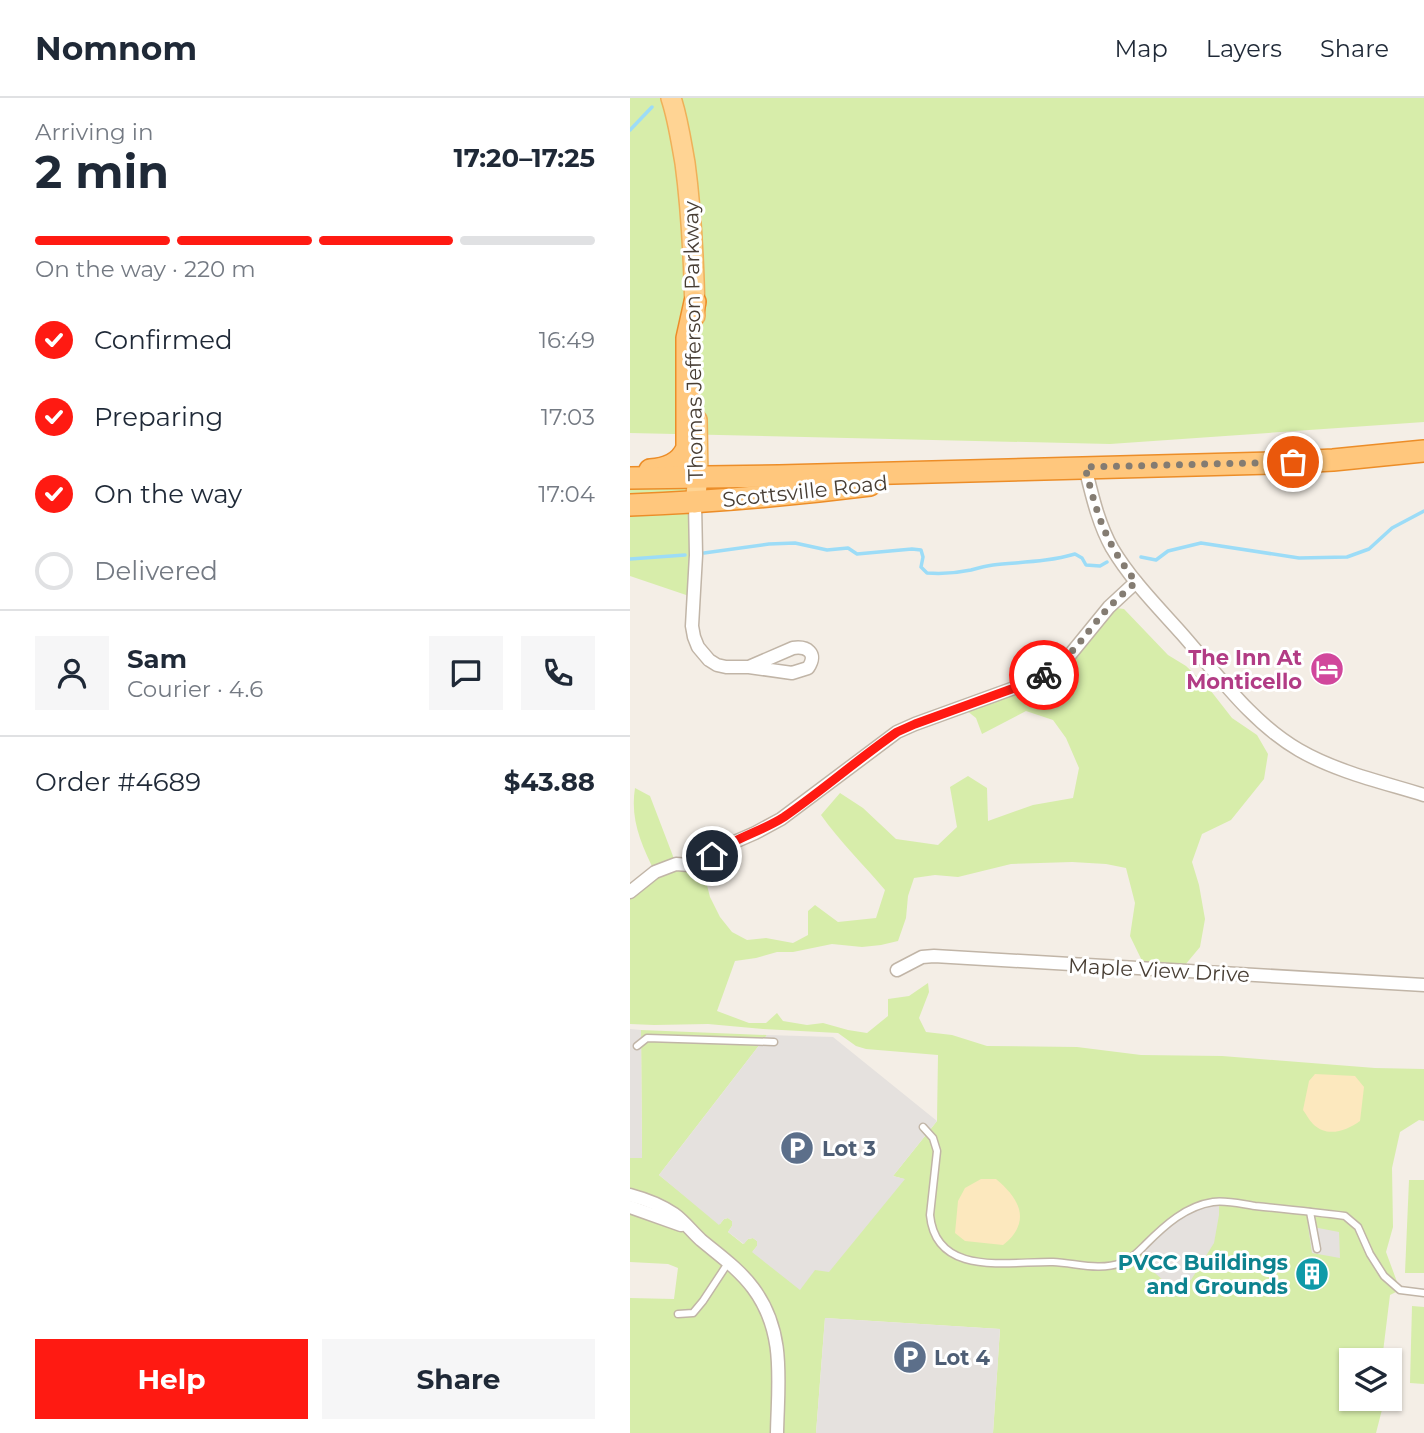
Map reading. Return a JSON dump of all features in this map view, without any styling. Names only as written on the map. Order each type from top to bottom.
[{"type":"highway","points":[[630,470],[668,467],[680,460],[687,448],[687,338],[695,302]]},
{"type":"highway","name":"Scottsville Road","points":[[630,478],[1276,463],[1424,451]]},
{"type":"highway","name":"Scottsville Road","points":[[630,505],[786,496],[980,471]]},
{"type":"main road","name":"Thomas Jefferson Parkway","points":[[671,98],[681,139],[694,247],[698,477],[695,503]]},
{"type":"street","points":[[1085,467],[1103,530],[1121,562],[1262,723],[1299,750],[1336,767],[1424,795]]},
{"type":"street","points":[[695,503],[694,637],[703,655],[717,665],[749,667]]},
{"type":"street","points":[[630,891],[655,872],[676,864],[702,866],[723,847],[781,819],[897,732],[1037,679],[1069,656],[1109,607],[1136,582]]},
{"type":"street","name":"Maple View Drive","points":[[897,970],[922,957],[934,956],[1424,985]]},
{"type":"street","points":[[630,1195],[661,1206],[676,1215],[752,1287],[764,1305],[776,1335],[779,1357],[777,1433]]},
{"type":"street","points":[[630,1207],[688,1228]]},
{"type":"lane","points":[[637,1046],[647,1038],[774,1042]]},
{"type":"lane","points":[[923,1127],[933,1138],[937,1151],[930,1215],[934,1235],[941,1245],[965,1259],[998,1264],[1063,1262],[1095,1267],[1123,1263],[1181,1214],[1198,1206],[1219,1202],[1345,1216],[1357,1227],[1384,1276],[1400,1290],[1424,1293]]},
{"type":"lane","points":[[1310,1212],[1317,1249]]},
{"type":"lane","points":[[678,1314],[693,1313],[728,1263]]},
{"type":"green space","points":[[630,98],[1424,98],[1424,422],[1110,444],[630,433]]},
{"type":"green space","points":[[849,473],[695,503],[692,597],[630,576],[630,478]]},
{"type":"green space","points":[[1109,607],[1124,609],[1168,655],[1186,666],[1207,686],[1232,718],[1257,735],[1268,754],[1264,779],[1231,820],[1202,834],[1192,862],[1205,919],[1200,947],[1180,971],[1146,969],[1130,936],[1135,903],[1126,868],[1072,862],[1011,864],[958,877],[935,875],[914,878],[898,941],[862,947],[832,944],[735,961],[717,1011],[749,1023],[766,1023],[777,1013],[783,1021],[807,1025],[823,1023],[867,1033],[888,1016],[888,999],[909,996],[928,983],[929,992],[919,1018],[926,1032],[952,1035],[987,1046],[1077,1047],[1141,1055],[1222,1056],[1375,1068],[1424,1069],[1424,1121],[1419,1120],[1400,1132],[1392,1168],[1393,1227],[1386,1252],[1400,1290],[1390,1295],[1383,1348],[1339,1348],[1339,1411],[1382,1411],[1376,1433],[993,1433],[1000,1329],[825,1318],[816,1433],[630,1433],[630,1298],[674,1299],[678,1268],[668,1264],[630,1262],[630,1158],[642,1158],[641,1030],[767,1035],[659,1175],[720,1224],[728,1218],[732,1221],[728,1232],[743,1244],[748,1239],[757,1241],[753,1251],[815,1270],[904,1179],[893,1176],[937,1121],[938,1055],[866,1049],[856,1046],[838,1033],[708,1024],[630,1024],[630,892],[655,872],[635,821],[635,788],[650,796],[676,864],[702,866],[710,897],[720,917],[732,932],[747,940],[766,938],[793,943],[808,935],[808,911],[815,905],[838,922],[876,918],[885,890],[821,815],[840,793],[863,808],[896,839],[938,845],[957,827],[950,787],[968,776],[987,788],[988,821],[1033,805],[1073,798],[1079,768],[1066,738],[1053,720],[1026,711],[982,734],[976,718],[962,707],[1053,669]]},
{"type":"green space","points":[[1409,1180],[1424,1180],[1424,1273],[1405,1273]]},
{"type":"green space","points":[[1412,1306],[1424,1307],[1424,1384],[1410,1383]]},
{"type":"sand","points":[[1315,1074],[1355,1076],[1364,1087],[1360,1121],[1336,1132],[1324,1131],[1313,1124],[1303,1110],[1309,1081]]},
{"type":"sand","points":[[981,1179],[996,1179],[1011,1195],[1019,1211],[1018,1228],[1003,1245],[965,1241],[955,1233],[958,1201],[965,1188]]},
{"type":"shaded area","points":[[630,1029],[641,1030],[642,1158],[630,1158]]},
{"type":"shaded area","name":"Lot 3","points":[[767,1035],[833,1037],[937,1121],[893,1176],[905,1179],[829,1272],[815,1270],[800,1290],[752,1252],[757,1241],[748,1239],[744,1244],[728,1232],[732,1221],[724,1219],[719,1225],[659,1175]]},
{"type":"shaded area","points":[[1219,1202],[1214,1243],[1191,1280],[1171,1284],[1148,1267],[1140,1250],[1181,1215]]},
{"type":"shaded area","points":[[1308,1226],[1339,1232],[1340,1258],[1312,1253]]},
{"type":"shaded area","name":"Lot 4","points":[[825,1318],[1000,1329],[993,1433],[816,1433]]},
{"type":"waterway","points":[[630,130],[652,107]]},
{"type":"waterway","points":[[1141,557],[1156,560],[1168,551],[1201,543],[1299,558],[1347,557],[1369,549],[1392,528],[1424,511]]},
{"type":"waterway","points":[[704,553],[795,543],[827,550],[848,548],[857,554],[912,549],[921,550],[921,567],[927,573],[960,572],[990,565],[1075,554],[1082,558],[1086,565],[1100,566],[1107,562]]},
{"type":"waterway","points":[[630,559],[685,555]]},
{"type":"way so far","points":[[1044,675],[1069,656],[1109,607],[1136,582],[1103,530],[1085,467],[1293,462]]},
{"type":"place","name":"The Inn At Monticello","points":[[1327,669]]},
{"type":"place","name":"Lot 3","points":[[797,1148]]},
{"type":"place","name":"PVCC Buildings and Grounds","points":[[1312,1274]]},
{"type":"place","name":"Lot 4","points":[[910,1357]]},
{"type":"route","points":[[712,856],[723,847],[781,819],[897,732],[1044,675]]}]
